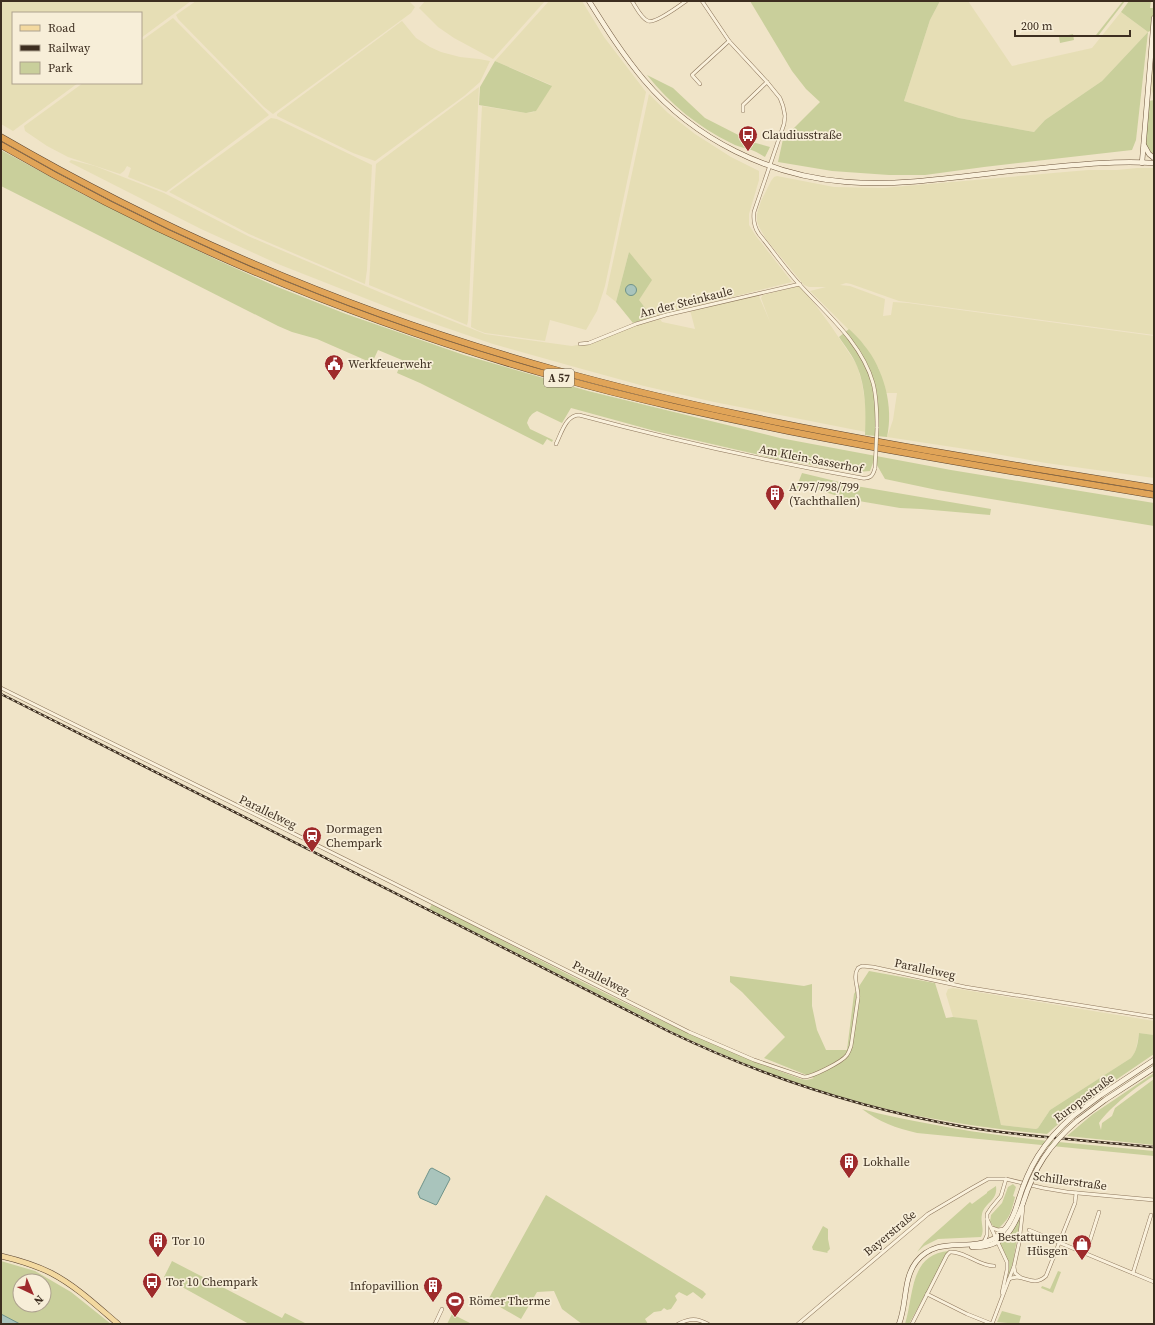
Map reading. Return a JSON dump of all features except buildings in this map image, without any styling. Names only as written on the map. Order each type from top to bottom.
[{"type":"highway","name":"A 57","points":[[1,137],[104,193],[241,259],[353,304],[421,329],[493,352],[596,381],[724,411],[853,437],[1154,488]]},
{"type":"highway","name":"A 57","points":[[1,145],[99,199],[237,265],[353,311],[422,336],[490,358],[600,389],[721,418],[853,444],[1154,495]]},
{"type":"main road","points":[[589,1],[632,66],[670,107],[686,121],[714,140],[736,152],[769,166],[820,179],[848,182],[884,182],[1088,164],[1154,163]]},
{"type":"main road","points":[[1142,162],[1154,18]]},
{"type":"main road","points":[[1143,144],[1149,154],[1154,158]]},
{"type":"main road","name":"Europastraße","points":[[965,1246],[997,1240],[1014,1216],[1024,1181],[1036,1158],[1054,1134],[1073,1116],[1101,1095],[1154,1060]]},
{"type":"main road","name":"Europastraße","points":[[899,1324],[905,1303],[909,1277],[919,1259],[931,1250],[938,1247],[982,1247],[1006,1236],[1015,1224],[1032,1178],[1041,1161],[1059,1137],[1105,1100],[1154,1068]]},
{"type":"main road","points":[[1,1256],[27,1263],[51,1273],[74,1288],[118,1324]]},
{"type":"street","points":[[632,1],[643,17],[650,21],[654,21],[686,1]]},
{"type":"street","points":[[702,1],[729,41],[780,98],[785,116],[781,135],[769,166]]},
{"type":"street","points":[[692,75],[729,41]]},
{"type":"street","points":[[688,71],[700,84]]},
{"type":"street","points":[[742,111],[743,105],[767,82]]},
{"type":"street","name":"Am Klein-Sasserhof","points":[[556,444],[570,418],[574,415],[579,415],[651,434],[782,464],[862,478],[870,477],[874,474],[877,428],[876,397],[873,383],[863,359],[847,336],[800,284],[759,234],[753,222],[754,212],[769,166]]},
{"type":"street","name":"An der Steinkaule","points":[[580,344],[589,343],[629,326],[800,284]]},
{"type":"street","name":"Parallelweg","points":[[1,688],[689,1032],[754,1060],[792,1074],[810,1077],[846,1056],[850,1050],[859,991],[855,975],[858,968],[862,966],[873,967],[965,987],[1154,1017]]},
{"type":"street","name":"Bayerstraße","points":[[798,1324],[928,1214],[984,1181],[992,1179],[1006,1179]]},
{"type":"street","points":[[984,1242],[987,1235],[987,1219],[989,1211],[1001,1196],[1006,1179]]},
{"type":"street","name":"Schillerstraße","points":[[1006,1179],[1043,1188],[1076,1193],[1154,1200]]},
{"type":"street","points":[[1014,1266],[1015,1273],[1032,1282],[1042,1279],[1049,1271],[1075,1202],[1076,1193]]},
{"type":"street","points":[[927,1294],[967,1314],[992,1324],[1014,1266],[1023,1203]]},
{"type":"street","points":[[1086,1253],[1099,1212]]},
{"type":"street","points":[[1133,1273],[1151,1215]]},
{"type":"street","points":[[987,1219],[1006,1258],[1008,1266],[1002,1297]]},
{"type":"street","points":[[990,1227],[998,1230],[1006,1229]]},
{"type":"street","points":[[1029,1230],[1154,1282]]},
{"type":"street","points":[[912,1324],[947,1255],[950,1252],[987,1266],[994,1266]]},
{"type":"street","points":[[1009,1279],[1012,1277],[1020,1277]]},
{"type":"street","points":[[435,1324],[442,1309]]},
{"type":"street","points":[[678,1324],[690,1319],[696,1319],[708,1324]]},
{"type":"shaded area","points":[[1,1],[191,1],[142,37],[142,12],[12,12],[12,84],[77,84],[13,131],[1,124]]},
{"type":"shaded area","points":[[196,1],[409,1],[415,7],[411,13],[273,114],[264,107],[178,19],[176,15]]},
{"type":"shaded area","points":[[425,1],[545,1],[493,59],[454,38],[438,27],[419,8]]},
{"type":"shaded area","points":[[549,1],[582,1],[604,37],[646,92],[605,286],[597,311],[586,330],[550,320],[545,341],[485,333],[471,327],[482,106],[526,113],[534,112],[551,85],[495,61]]},
{"type":"shaded area","points":[[940,1],[968,1],[1012,66],[1092,48],[1121,12],[1148,32],[1102,81],[1045,120],[1034,132],[959,118],[904,101],[930,20]]},
{"type":"shaded area","points":[[173,18],[269,115],[166,192],[128,177],[131,168],[127,166],[120,174],[68,157],[47,146],[25,131],[24,126],[82,84],[142,84],[142,40]]},
{"type":"shaded area","points":[[402,21],[416,38],[441,52],[460,57],[490,61],[480,82],[464,96],[375,161],[353,153],[277,116],[277,114]]},
{"type":"shaded area","points":[[1154,44],[1154,96],[1151,89]]},
{"type":"shaded area","points":[[479,87],[467,325],[369,285],[376,164]]},
{"type":"shaded area","points":[[649,94],[668,113],[695,134],[731,157],[759,171],[759,180],[749,214],[749,225],[792,282],[652,317],[638,300],[629,252],[616,302],[606,294]]},
{"type":"shaded area","points":[[271,118],[277,119],[372,165],[365,284],[249,234],[169,192]]},
{"type":"shaded area","points":[[71,160],[95,166],[164,193],[248,236],[384,294],[485,334],[572,346],[589,343],[637,325],[660,319],[662,322],[695,329],[690,310],[758,294],[770,322],[761,298],[763,295],[799,286],[831,326],[857,365],[862,383],[866,408],[866,432],[714,402],[644,386],[493,344],[400,312],[278,264],[201,229],[69,162]]},
{"type":"shaded area","points":[[1154,168],[1154,335],[899,301],[851,284],[846,283],[840,285],[850,286],[885,299],[883,316],[891,315],[893,302],[908,303],[1154,336],[1154,478],[1046,463],[887,437],[893,420],[897,393],[886,393],[879,369],[864,345],[810,291],[826,287],[809,287],[804,285],[766,239],[757,221],[757,214],[761,201],[771,181],[777,176],[834,187],[883,188],[1088,170]]},
{"type":"shaded area","points":[[953,988],[1154,1021],[1154,1035],[1139,1033],[1136,1049],[1131,1058],[1050,1110],[1038,1128],[1001,1125],[977,1021],[953,1017],[946,994],[948,989]]},
{"type":"green space","points":[[750,1],[940,1],[930,20],[904,101],[959,118],[1034,132],[1045,120],[1102,81],[1148,32],[1136,140],[1132,150],[925,175],[889,175],[832,171],[778,162],[783,139],[820,102],[806,89],[792,71]]},
{"type":"green space","points":[[1123,1],[1125,1],[1098,36],[1096,35]]},
{"type":"green space","points":[[1129,1],[1151,1],[1150,8],[1154,8],[1154,29],[1148,32],[1121,12]]},
{"type":"green space","points":[[1073,34],[1074,40],[1060,43],[1059,37]]},
{"type":"green space","points":[[495,61],[552,86],[536,111],[526,113],[479,105],[480,87]]},
{"type":"green space","points":[[647,75],[673,88],[705,118],[752,142],[770,147],[765,157],[757,152],[733,144],[707,130],[685,114],[665,96]]},
{"type":"green space","points":[[1154,100],[1154,153],[1150,153],[1146,144],[1149,101]]},
{"type":"green space","points":[[1,150],[84,195],[215,259],[275,286],[346,314],[464,355],[588,391],[780,438],[951,470],[1154,503],[1154,526],[937,490],[885,479],[874,460],[870,471],[858,472],[781,460],[655,431],[571,408],[562,423],[537,411],[530,416],[527,423],[530,429],[553,440],[552,442],[547,439],[543,445],[420,383],[397,373],[402,360],[378,350],[372,363],[317,339],[292,332],[278,326],[1,186]]},
{"type":"green space","points":[[629,252],[652,280],[639,300],[652,317],[633,323],[616,302]]},
{"type":"green space","points":[[849,329],[861,341],[871,355],[882,377],[886,389],[889,413],[887,437],[865,435],[865,400],[860,374],[857,366],[839,337]]},
{"type":"green space","points":[[802,473],[856,486],[991,509],[990,515],[900,508],[847,499],[803,485],[795,491]]},
{"type":"green space","points":[[432,904],[614,998],[660,1020],[753,1061],[807,1080],[814,1078],[764,1058],[785,1037],[742,992],[730,982],[730,976],[804,986],[812,984],[812,1006],[817,1030],[826,1050],[847,1050],[854,994],[869,971],[935,983],[946,1018],[953,1017],[977,1020],[1001,1125],[1038,1128],[1050,1110],[1131,1058],[1138,1043],[1139,1033],[1154,1035],[1154,1054],[1082,1103],[1047,1134],[969,1125],[918,1116],[821,1091],[779,1077],[718,1052],[677,1034],[429,909]]},
{"type":"green space","points":[[1154,1073],[1154,1076],[1132,1091],[1099,1123],[1101,1130],[1102,1123],[1112,1116],[1115,1108],[1154,1079],[1154,1145],[1067,1136],[1093,1114]]},
{"type":"green space","points":[[862,1109],[909,1120],[982,1133],[1154,1151],[1154,1156],[917,1133],[888,1124],[875,1118]]},
{"type":"green space","points":[[1013,1184],[1016,1187],[1011,1211],[1008,1218],[998,1229],[990,1222],[991,1215],[1002,1203],[1008,1187]]},
{"type":"green space","points":[[996,1186],[995,1195],[982,1214],[983,1232],[981,1237],[938,1239],[924,1246],[917,1252],[924,1243],[970,1202],[972,1204]]},
{"type":"green space","points":[[546,1195],[706,1294],[702,1299],[693,1292],[687,1296],[679,1292],[675,1296],[677,1300],[671,1309],[667,1310],[664,1308],[661,1311],[654,1312],[645,1319],[648,1324],[582,1324],[562,1309],[554,1291],[537,1292],[521,1319],[488,1300]]},
{"type":"green space","points":[[1019,1220],[1013,1262],[1007,1282],[1009,1264],[1000,1243],[1011,1233]]},
{"type":"green space","points":[[823,1226],[828,1229],[830,1249],[827,1252],[828,1253],[813,1250],[812,1247]]},
{"type":"green space","points":[[949,1251],[909,1324],[905,1324],[912,1289],[920,1268],[927,1260],[936,1254]]},
{"type":"green space","points":[[1,1261],[38,1273],[12,1273],[12,1313],[52,1313],[52,1281],[71,1292],[111,1324],[20,1324],[1,1315]]},
{"type":"green space","points":[[172,1261],[282,1318],[285,1313],[307,1324],[249,1324],[164,1277]]},
{"type":"green space","points":[[1058,1271],[1061,1272],[1053,1293],[1041,1288],[1042,1286],[1050,1289]]},
{"type":"green space","points":[[1002,1311],[1021,1316],[1019,1324],[997,1322]]},
{"type":"green space","name":"Römer Therme","points":[[452,1314],[472,1324],[447,1324]]},
{"type":"water","points":[[629,285],[633,285],[635,286],[635,294],[629,295],[626,292],[626,288]]},
{"type":"water","points":[[432,1168],[450,1179],[436,1205],[420,1198],[418,1193],[430,1169]]},
{"type":"water","points":[[1,1314],[20,1324],[1,1324]]},
{"type":"railway","points":[[1,694],[670,1032],[741,1063],[814,1090],[927,1120],[1012,1134],[1154,1147]]},
{"type":"place","name":"Claudiusstraße","points":[[748,152]]},
{"type":"place","name":"Werkfeuerwehr","points":[[334,381]]},
{"type":"place","name":"A797/798/799 (Yachthallen)","points":[[775,511]]},
{"type":"place","name":"Dormagen Chempark","points":[[312,853]]},
{"type":"place","name":"Lokhalle","points":[[849,1179]]},
{"type":"place","name":"Tor 10","points":[[158,1258]]},
{"type":"place","name":"Bestattungen Hüsgen","points":[[1082,1261]]},
{"type":"place","name":"Tor 10 Chempark","points":[[152,1299]]},
{"type":"place","name":"Infopavillion","points":[[433,1303]]},
{"type":"place","name":"Römer Therme","points":[[455,1318]]}]
